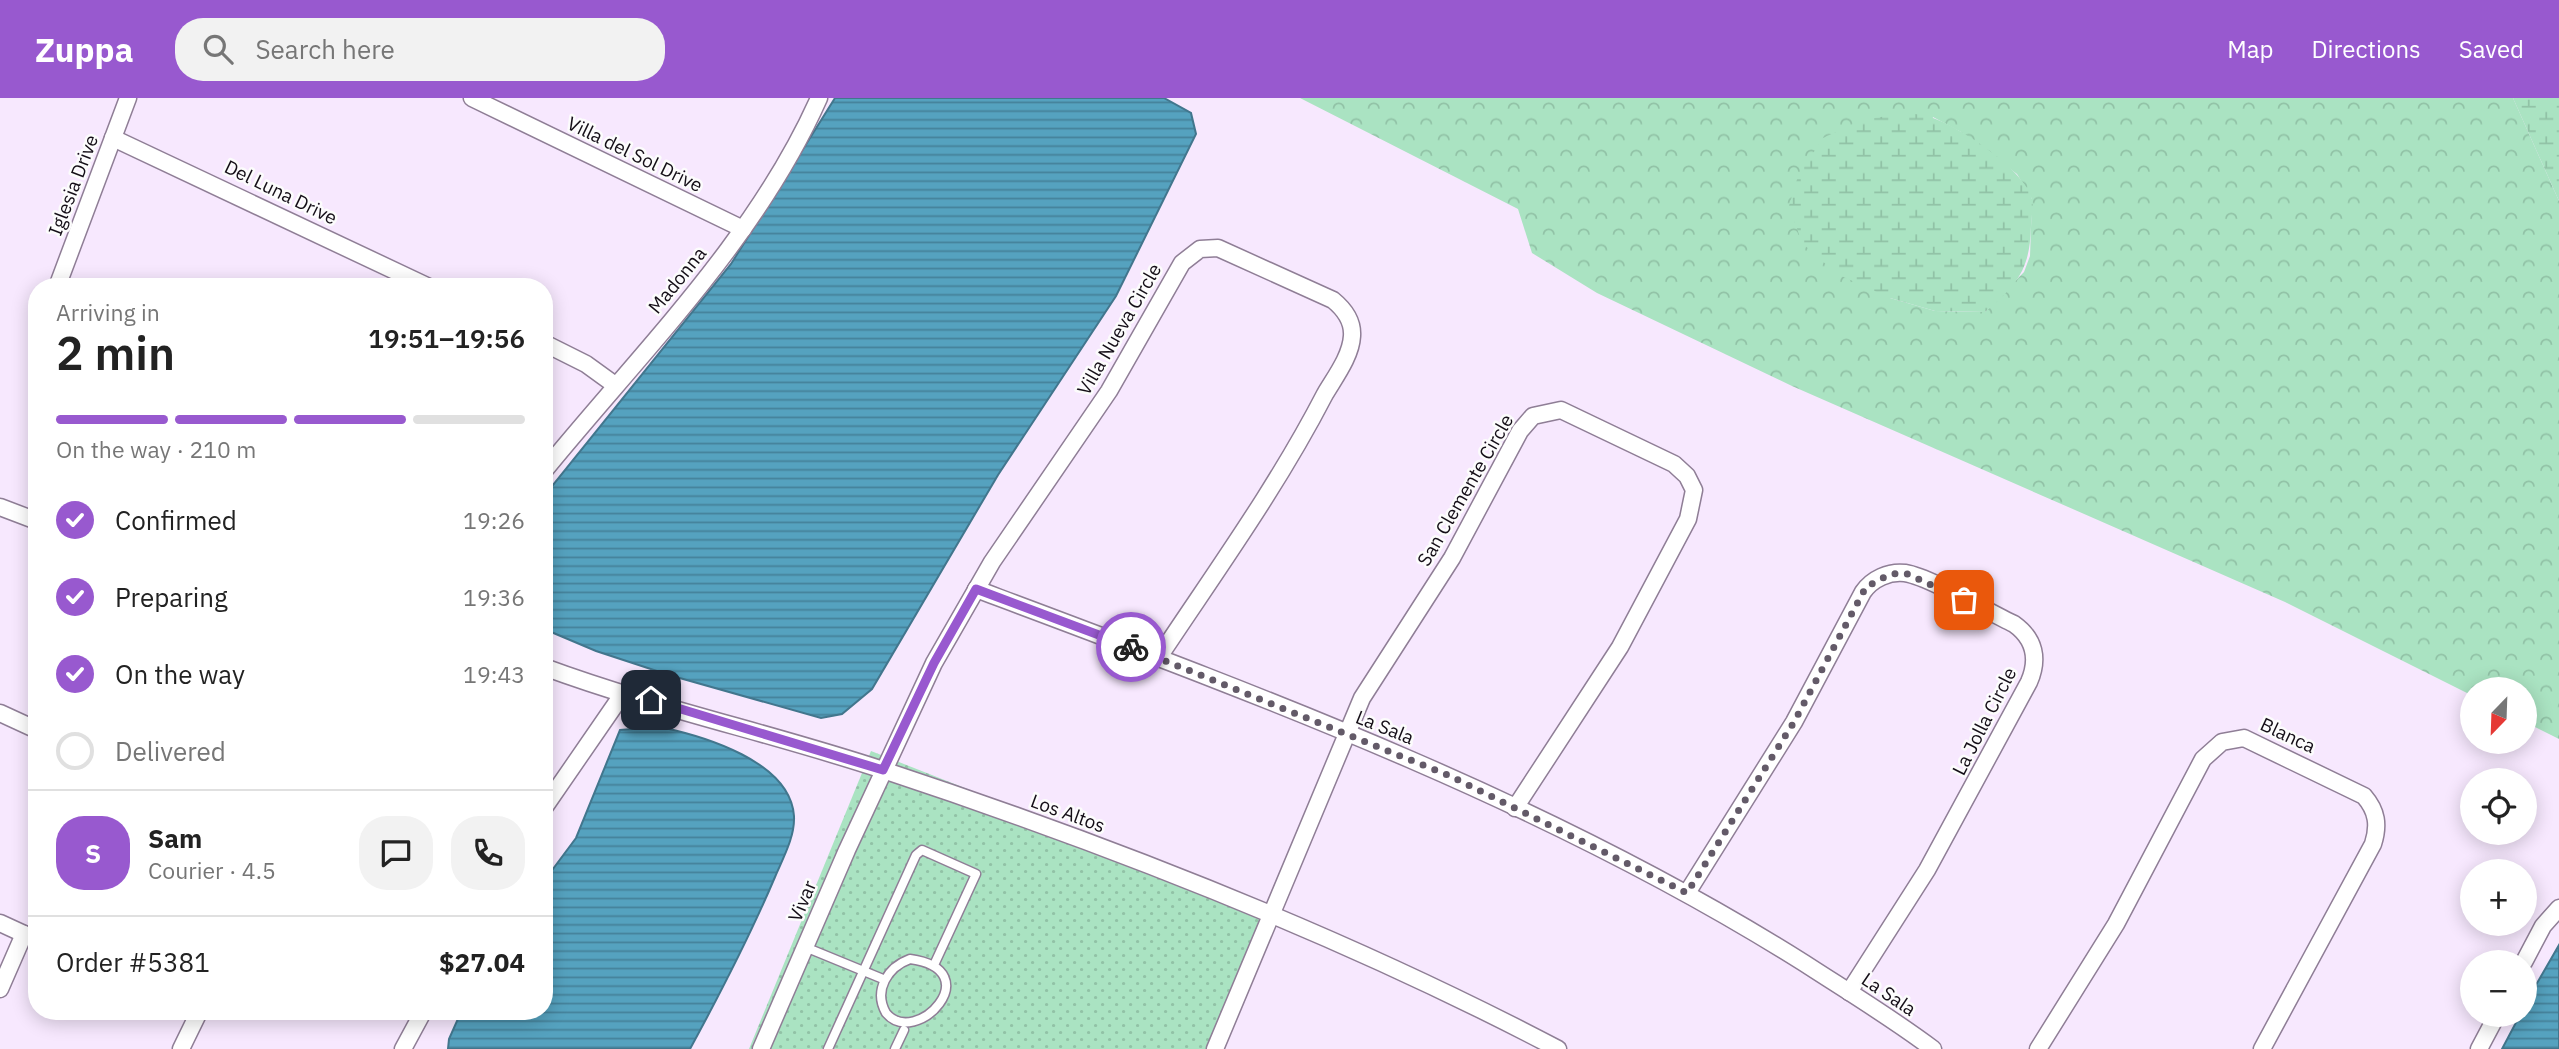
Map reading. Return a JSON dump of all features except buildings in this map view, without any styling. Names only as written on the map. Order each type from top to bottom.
[{"type":"street","name":"Iglesia Drive","points":[[60,278],[128,98]]},
{"type":"street","name":"Villa del Sol Drive","points":[[472,98],[743,229]]},
{"type":"street","name":"Madonna","points":[[553,460],[706,279],[743,229],[799,138],[819,98]]},
{"type":"street","name":"Del Luna Drive","points":[[113,138],[410,278]]},
{"type":"street","name":"Villa Nueva Circle","points":[[976,589],[1109,391],[1182,263],[1200,249],[1230,250],[1333,300],[1346,313],[1352,337],[1348,352],[1309,426],[1264,501],[1159,657]]},
{"type":"street","points":[[553,347],[586,364],[615,385]]},
{"type":"street","name":"San Clemente Circle","points":[[1215,1049],[1371,683],[1452,558],[1520,431],[1541,412],[1561,410],[1570,412],[1681,469],[1694,491],[1693,506],[1620,647],[1515,808]]},
{"type":"street","points":[[0,508],[28,518]]},
{"type":"street","name":"La Jolla Circle","points":[[1687,893],[1757,785],[1871,582],[1890,574],[1913,576],[2014,624],[2028,636],[2034,652],[2035,667],[2029,682],[1959,815],[1849,992]]},
{"type":"street","points":[[883,770],[934,663],[976,589]]},
{"type":"street","name":"La Sala","points":[[976,589],[1159,657],[1450,776],[1687,893],[1849,992],[1933,1049]]},
{"type":"street","name":"Los Altos","points":[[553,670],[883,770],[1086,842],[1271,916],[1460,999],[1558,1049]]},
{"type":"street","points":[[553,795],[624,692]]},
{"type":"street","points":[[0,713],[28,726]]},
{"type":"street","name":"Blanca","points":[[2038,1049],[2116,924],[2203,759],[2222,742],[2244,738],[2364,796],[2371,804],[2377,824],[2373,844],[2262,1049]]},
{"type":"street","name":"Vivar","points":[[761,1049],[883,770]]},
{"type":"street","points":[[2530,950],[2543,926],[2559,908]]},
{"type":"street","points":[[0,923],[28,936]]},
{"type":"street","points":[[0,989],[28,942]]},
{"type":"street","points":[[181,1049],[192,1020]]},
{"type":"street","points":[[403,1049],[419,1020]]},
{"type":"street","points":[[2479,1049],[2491,1027]]},
{"type":"lane","points":[[828,1049],[916,855],[922,850],[976,874],[934,965]]},
{"type":"lane","points":[[805,947],[883,979]]},
{"type":"lane","points":[[910,959],[934,965],[947,981],[946,991],[932,1023],[918,1030],[904,1030],[891,1022],[882,1005],[883,979],[896,964],[910,959]]},
{"type":"lane","points":[[895,1049],[904,1030]]},
{"type":"green space","points":[[1300,98],[2513,98],[2559,201],[2559,739],[2538,728],[2538,677],[2460,677],[2460,690],[2285,602],[1792,386],[1597,293],[1532,253],[1518,209]],"holes":[[[1933,117],[1961,132],[2017,174],[2032,199],[2030,256],[2024,272],[1985,312],[1935,311],[1890,298]]]},
{"type":"green space","points":[[2513,98],[2559,98],[2559,201]]},
{"type":"green space","points":[[1906,113],[1933,118],[1975,140],[2017,175],[2027,187],[2032,199],[2028,254],[2020,275],[2006,293],[1985,312],[1935,311],[1890,298],[1837,274],[1802,243],[1789,206],[1798,176],[1823,138],[1862,120]]},
{"type":"green space","points":[[871,751],[1269,908],[1214,1049],[749,1049]]},
{"type":"water","points":[[835,98],[1164,98],[1191,113],[1196,134],[1116,296],[998,475],[872,689],[842,714],[821,718],[669,675],[596,651],[553,633],[553,485],[731,264]]},
{"type":"water","points":[[660,727],[699,737],[742,754],[777,780],[789,797],[794,816],[791,840],[785,855],[735,964],[690,1049],[448,1049],[449,1039],[457,1020],[553,1020],[553,869],[576,838],[620,730]]},
{"type":"water","points":[[2559,945],[2559,1049],[2502,1049],[2514,1027],[2537,1027],[2537,983]]},
{"type":"way so far","points":[[1131,647],[1450,776],[1687,893],[1794,722],[1866,587],[1890,574],[1905,573],[1964,600]]},
{"type":"route","points":[[651,700],[883,770],[934,663],[976,589],[1131,647]]}]
